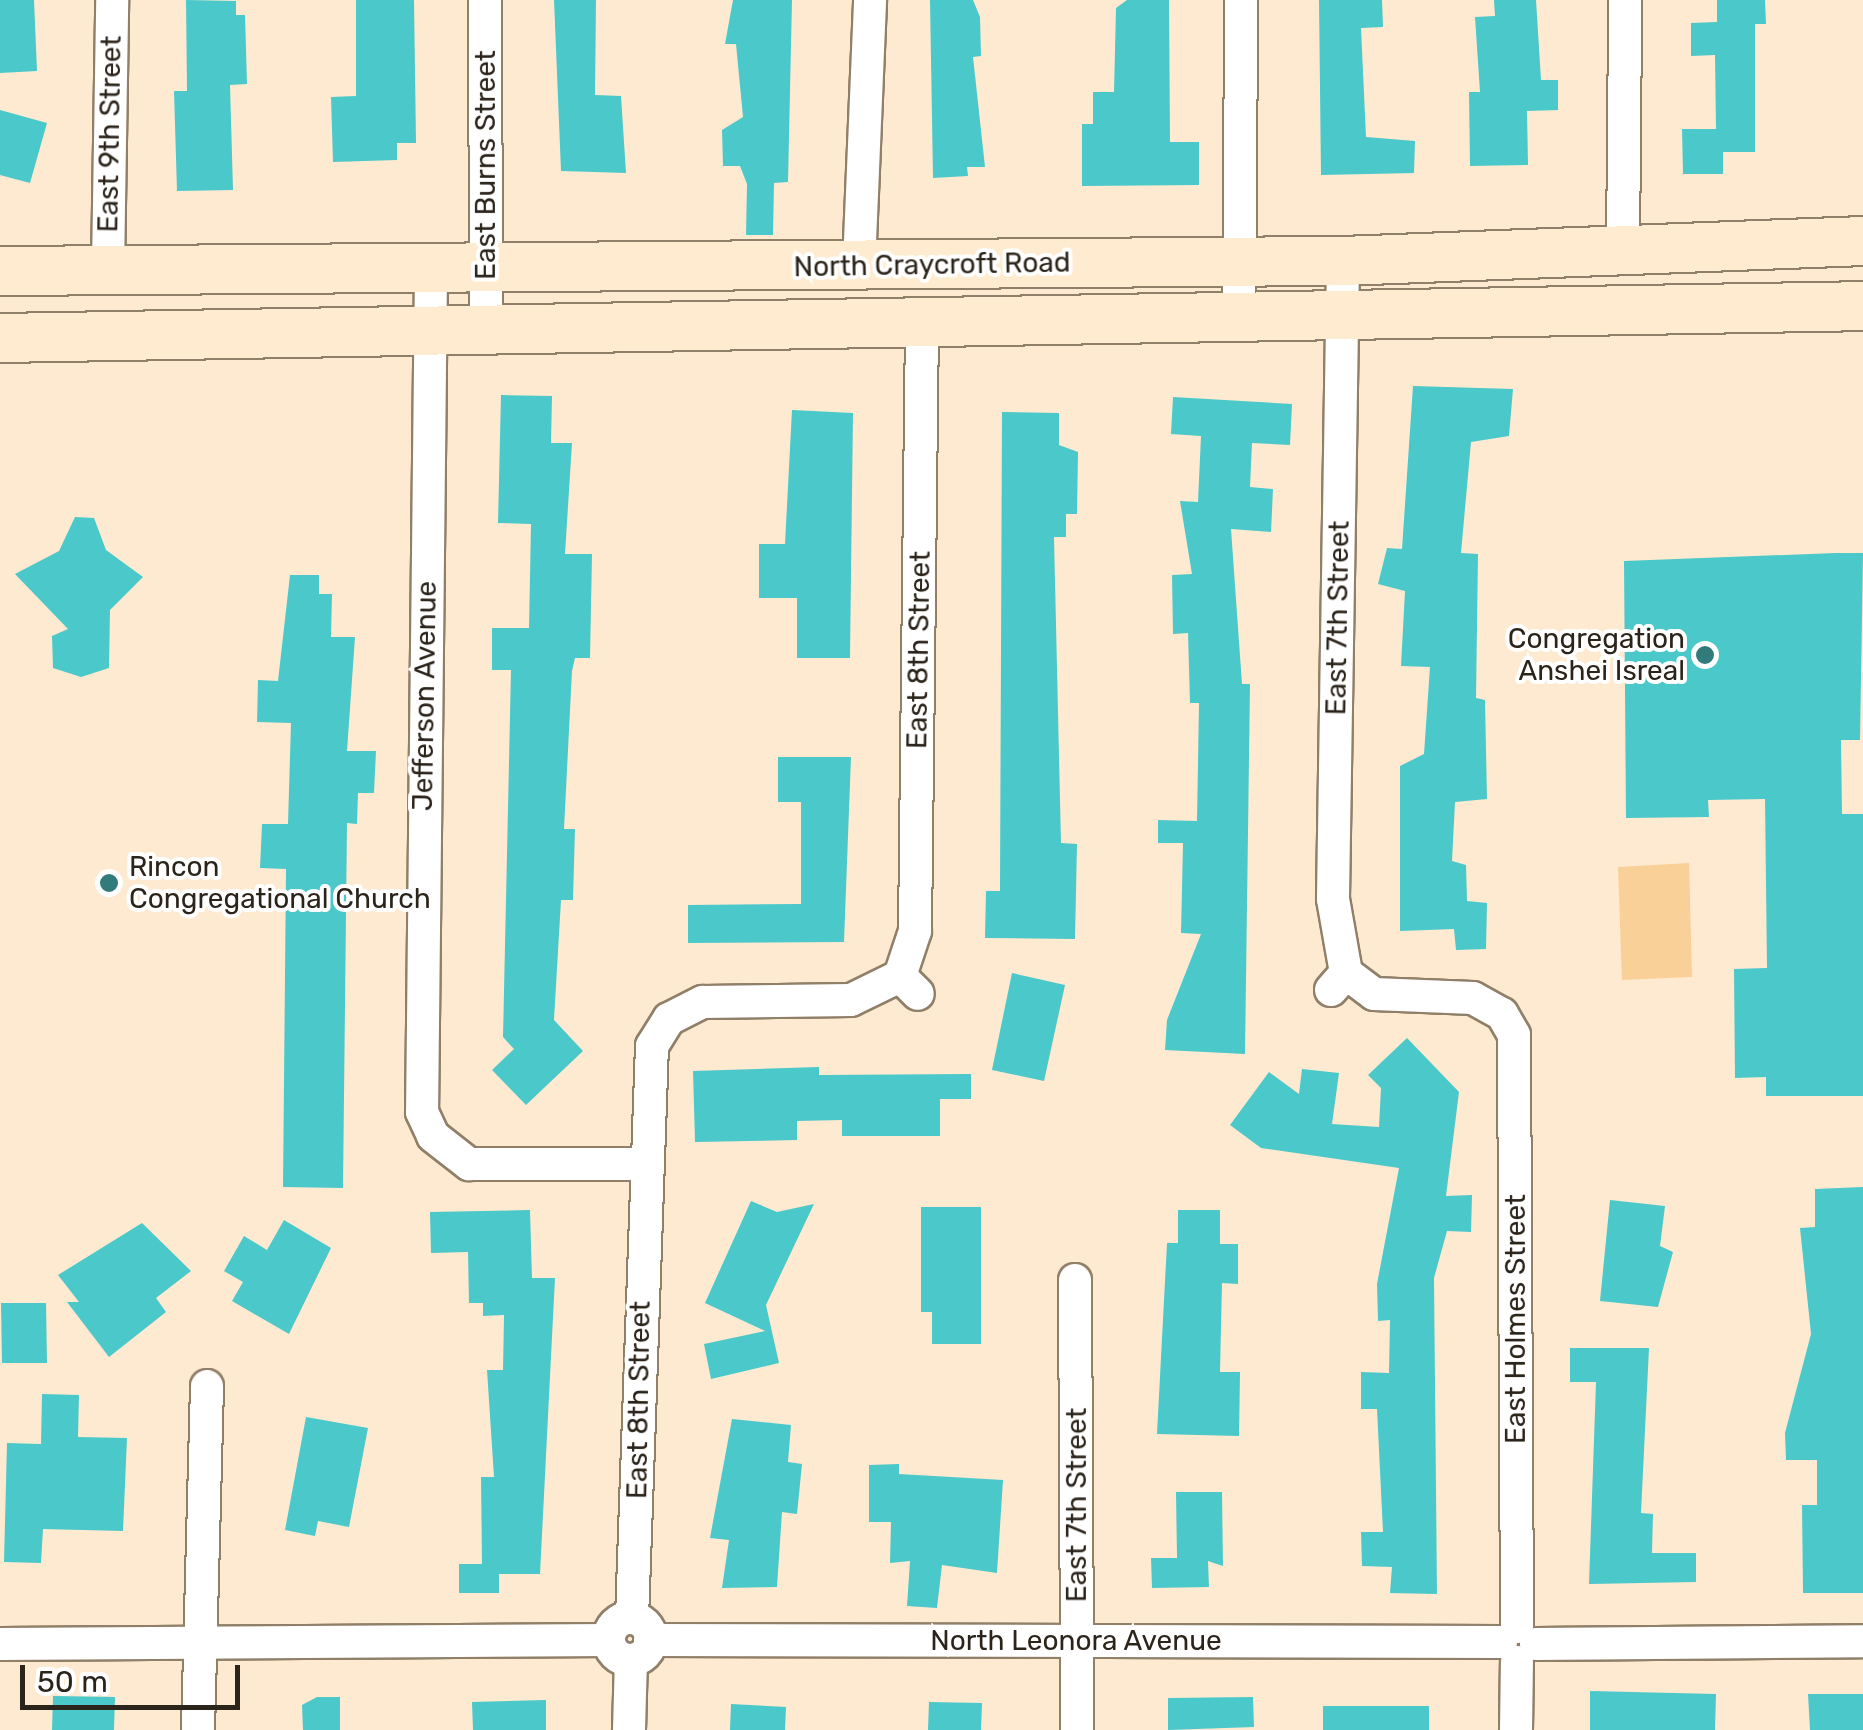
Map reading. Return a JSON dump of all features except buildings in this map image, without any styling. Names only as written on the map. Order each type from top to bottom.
[{"type":"main road","name":"North Craycroft Road","points":[[0,271],[488,272],[1343,260],[1863,242]]},
{"type":"main road","name":"North Craycroft Road","points":[[0,338],[1863,306]]},
{"type":"street","name":"East 9th Street","points":[[108,269],[112,0]]},
{"type":"street","name":"East Burns Street","points":[[486,0],[486,329]]},
{"type":"street","points":[[859,265],[870,0]]},
{"type":"street","points":[[1239,316],[1241,0]]},
{"type":"street","points":[[1623,250],[1626,0]]},
{"type":"street","name":"East 7th Street","points":[[1343,260],[1332,900],[1339,982],[1374,994],[1473,998],[1502,1014]]},
{"type":"street","name":"Jefferson Avenue","points":[[431,272],[427,328],[422,1112],[433,1136],[469,1164],[645,1164]]},
{"type":"street","name":"East 8th Street","points":[[629,1730],[645,1164],[652,1046],[679,1013],[719,1000],[852,1000],[909,985],[914,931],[922,321]]},
{"type":"street","name":"East Holmes Street","points":[[1502,1014],[1518,1060],[1516,1730]]},
{"type":"street","name":"East 7th Street","points":[[1075,1280],[1077,1730]]},
{"type":"street","points":[[198,1730],[207,1386]]},
{"type":"street","name":"North Leonora Avenue","points":[[0,1644],[1863,1641]]},
{"type":"shaded area","points":[[1689,863],[1692,977],[1622,980],[1618,867]]},
{"type":"place","name":"Congregation Anshei Isreal","points":[[1705,655]]},
{"type":"place","name":"Rincon Congregational Church","points":[[109,883]]}]
